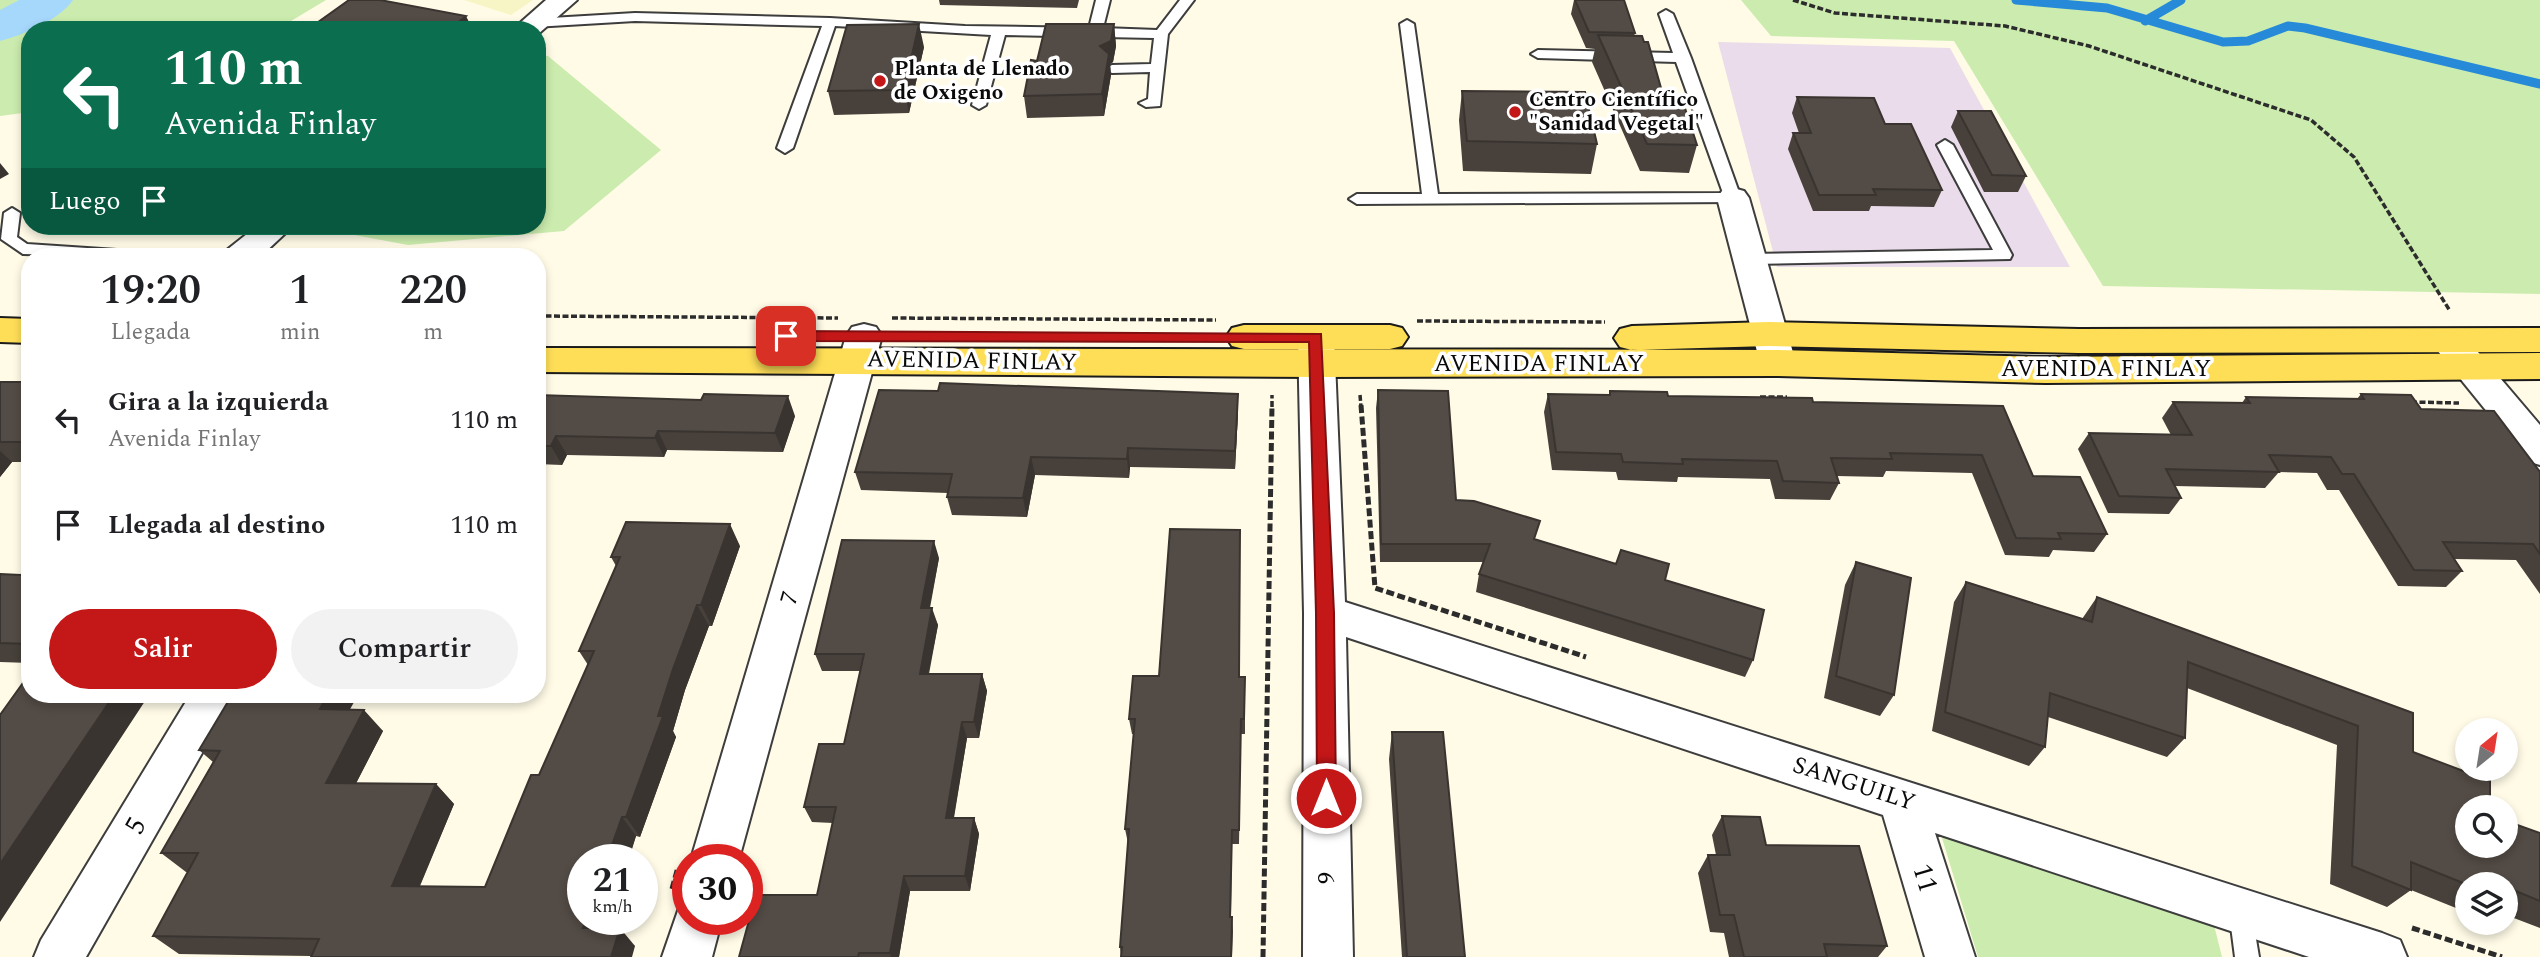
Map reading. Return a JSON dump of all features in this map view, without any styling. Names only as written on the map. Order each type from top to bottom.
[{"type":"main road","name":"AVENIDA FINLAY","points":[[546,335],[863,333],[1317,351],[1773,349],[2451,328],[2540,340]]},
{"type":"main road","points":[[0,330],[21,331]]},
{"type":"main road","name":"AVENIDA FINLAY","points":[[546,359],[863,333]]},
{"type":"main road","name":"AVENIDA FINLAY","points":[[1773,349],[2046,370],[2540,366]]},
{"type":"main road","points":[[0,356],[21,356]]},
{"type":"street","points":[[537,21],[563,0]]},
{"type":"street","points":[[1733,198],[1773,349]]},
{"type":"street","points":[[251,248],[266,235]]},
{"type":"street","points":[[2451,328],[2472,368],[2540,451]]},
{"type":"street","name":"7","points":[[719,844],[863,333]]},
{"type":"street","name":"9","points":[[1317,351],[1325,613],[1328,957]]},
{"type":"street","name":"SANGUILY","points":[[1325,613],[2241,911],[2396,942]]},
{"type":"street","name":"5","points":[[59,957],[208,703]]},
{"type":"street","name":"11","points":[[1901,800],[1950,957]]},
{"type":"street","points":[[687,957],[693,935]]},
{"type":"lane","points":[[1095,32],[1103,0]]},
{"type":"lane","points":[[1146,103],[1155,103],[1161,34],[1187,0]]},
{"type":"lane","points":[[1357,199],[1733,198],[1666,14]]},
{"type":"lane","points":[[546,25],[635,17],[1161,34]]},
{"type":"lane","points":[[785,148],[831,22]]},
{"type":"lane","points":[[1407,24],[1431,200]]},
{"type":"lane","points":[[979,105],[999,30]]},
{"type":"lane","points":[[1538,54],[1684,58]]},
{"type":"lane","points":[[1112,69],[1158,68]]},
{"type":"lane","points":[[1750,259],[2004,255],[1945,145]]},
{"type":"lane","points":[[12,213],[9,239],[22,248]]},
{"type":"lane","points":[[2241,911],[2247,957]]},
{"type":"path","points":[[1793,0],[1835,13],[2006,26],[2065,40],[2311,120],[2354,157],[2451,328]]},
{"type":"path","points":[[546,316],[863,333],[1218,320]]},
{"type":"path","points":[[1410,321],[1615,322]]},
{"type":"path","points":[[1263,957],[1272,395]]},
{"type":"path","points":[[1360,395],[1376,589],[1588,658]]},
{"type":"path","points":[[2396,942],[2502,957]]},
{"type":"shaded area","points":[[464,0],[533,0],[511,15]]},
{"type":"shaded area","points":[[1718,42],[1950,48],[2070,267],[1777,267]]},
{"type":"green space","points":[[0,0],[326,0],[291,21],[21,21],[21,113],[0,116]]},
{"type":"green space","points":[[1741,0],[2540,0],[2540,294],[2103,286],[1954,41],[1771,36]]},
{"type":"green space","points":[[546,56],[661,150],[564,231],[546,233]]},
{"type":"green space","points":[[354,235],[519,235],[408,245]]},
{"type":"green space","points":[[1939,828],[2214,925],[2222,957],[1978,957]]},
{"type":"building","points":[[349,0],[380,0],[466,16],[460,21],[320,21]]},
{"type":"building","points":[[1575,0],[1624,0],[1635,33],[1589,32]]},
{"type":"building","points":[[919,24],[904,90],[828,91],[847,25]]},
{"type":"building","points":[[1046,24],[1114,24],[1111,41],[1100,46],[1109,54],[1102,94],[1024,96],[1031,60],[1037,61]]},
{"type":"building","points":[[1598,35],[1642,36],[1644,42],[1648,42],[1663,95],[1681,96],[1697,145],[1647,144]]},
{"type":"building","points":[[1462,91],[1585,92],[1597,144],[1467,141]]},
{"type":"building","points":[[1797,97],[1874,98],[1885,124],[1911,124],[1942,190],[1873,189],[1876,195],[1819,195],[1793,133],[1811,133]]},
{"type":"building","points":[[1958,111],[1991,111],[2026,176],[1992,175]]},
{"type":"building","points":[[0,382],[21,382],[21,442],[0,442]]},
{"type":"building","points":[[940,383],[1238,394],[1235,451],[1128,448],[1127,459],[1031,457],[1023,498],[947,497],[952,474],[855,472],[879,390],[938,391]]},
{"type":"building","points":[[1378,390],[1448,391],[1456,500],[1474,501],[1540,521],[1534,539],[1616,564],[1621,550],[1669,564],[1665,580],[1764,610],[1753,660],[1479,574],[1490,544],[1381,544]]},
{"type":"building","points":[[1610,391],[1667,392],[1668,396],[1812,398],[1813,402],[2003,406],[2033,476],[2080,477],[2107,534],[2058,533],[2061,539],[2016,538],[1982,455],[1890,453],[1892,459],[1831,458],[1839,483],[1783,481],[1777,461],[1682,459],[1683,464],[1623,462],[1621,454],[1556,452],[1548,394],[1610,395]]},
{"type":"building","points":[[704,394],[788,396],[775,433],[658,431],[655,438],[556,436],[551,446],[546,446],[546,395],[701,400]]},
{"type":"building","points":[[2361,394],[2411,395],[2421,409],[2494,411],[2540,472],[2540,554],[2533,544],[2443,542],[2462,571],[2414,570],[2354,474],[2342,474],[2331,457],[2269,455],[2279,472],[2166,469],[2181,498],[2119,496],[2089,433],[2192,435],[2173,402],[2250,403],[2246,397],[2364,399]]},
{"type":"building","points":[[626,522],[730,524],[701,605],[697,605],[673,669],[658,716],[663,716],[626,817],[622,817],[612,844],[567,844],[567,935],[618,935],[611,957],[311,957],[319,939],[153,936],[198,853],[161,853],[220,751],[199,750],[227,703],[323,703],[320,709],[364,710],[326,783],[436,784],[392,886],[485,887],[531,775],[539,775],[594,651],[579,651],[620,557],[611,557]]},
{"type":"building","points":[[1170,529],[1240,530],[1239,677],[1245,677],[1244,719],[1241,719],[1239,830],[1232,830],[1231,957],[1121,957],[1129,829],[1125,829],[1135,719],[1129,719],[1133,676],[1159,676]]},
{"type":"building","points":[[842,540],[934,541],[921,608],[932,608],[920,674],[982,674],[974,722],[962,722],[946,818],[974,818],[965,876],[904,876],[890,953],[859,953],[858,957],[739,957],[745,935],[763,935],[763,895],[817,895],[836,807],[804,807],[819,744],[844,744],[864,654],[815,654]]},
{"type":"building","points":[[1856,562],[1911,578],[1894,695],[1836,676]]},
{"type":"building","points":[[0,574],[21,575],[21,644],[0,643]]},
{"type":"building","points":[[1966,582],[2092,622],[2097,597],[2413,713],[2413,752],[2455,768],[2455,781],[2490,781],[2490,795],[2455,795],[2455,858],[2518,858],[2518,825],[2540,833],[2540,901],[2518,892],[2518,872],[2455,872],[2455,880],[2411,862],[2411,890],[2352,866],[2358,726],[2188,662],[2185,738],[2050,693],[2045,747],[1945,712]]},
{"type":"building","points":[[21,686],[21,703],[109,703],[0,864],[0,715]]},
{"type":"building","points":[[1392,732],[1443,732],[1465,957],[1407,957]]},
{"type":"building","points":[[1722,816],[1760,817],[1766,845],[1859,846],[1887,946],[1824,944],[1827,957],[1744,957],[1734,915],[1720,915],[1708,855],[1730,855]]},
{"type":"waterway","points":[[0,28],[51,0]]},
{"type":"waterway","points":[[2016,0],[2107,8],[2147,20]]},
{"type":"waterway","points":[[2147,20],[2181,0]]},
{"type":"waterway","points":[[2147,20],[2223,42],[2248,41],[2288,26],[2305,28],[2540,84]]},
{"type":"place","name":"Planta de Llenado de Oxigeno","points":[[880,81]]},
{"type":"place","name":"Centro Científico \"Sanidad Vegetal\"","points":[[1515,112]]},
{"type":"route","points":[[786,336],[1316,337],[1325,613],[1326,798]]}]
